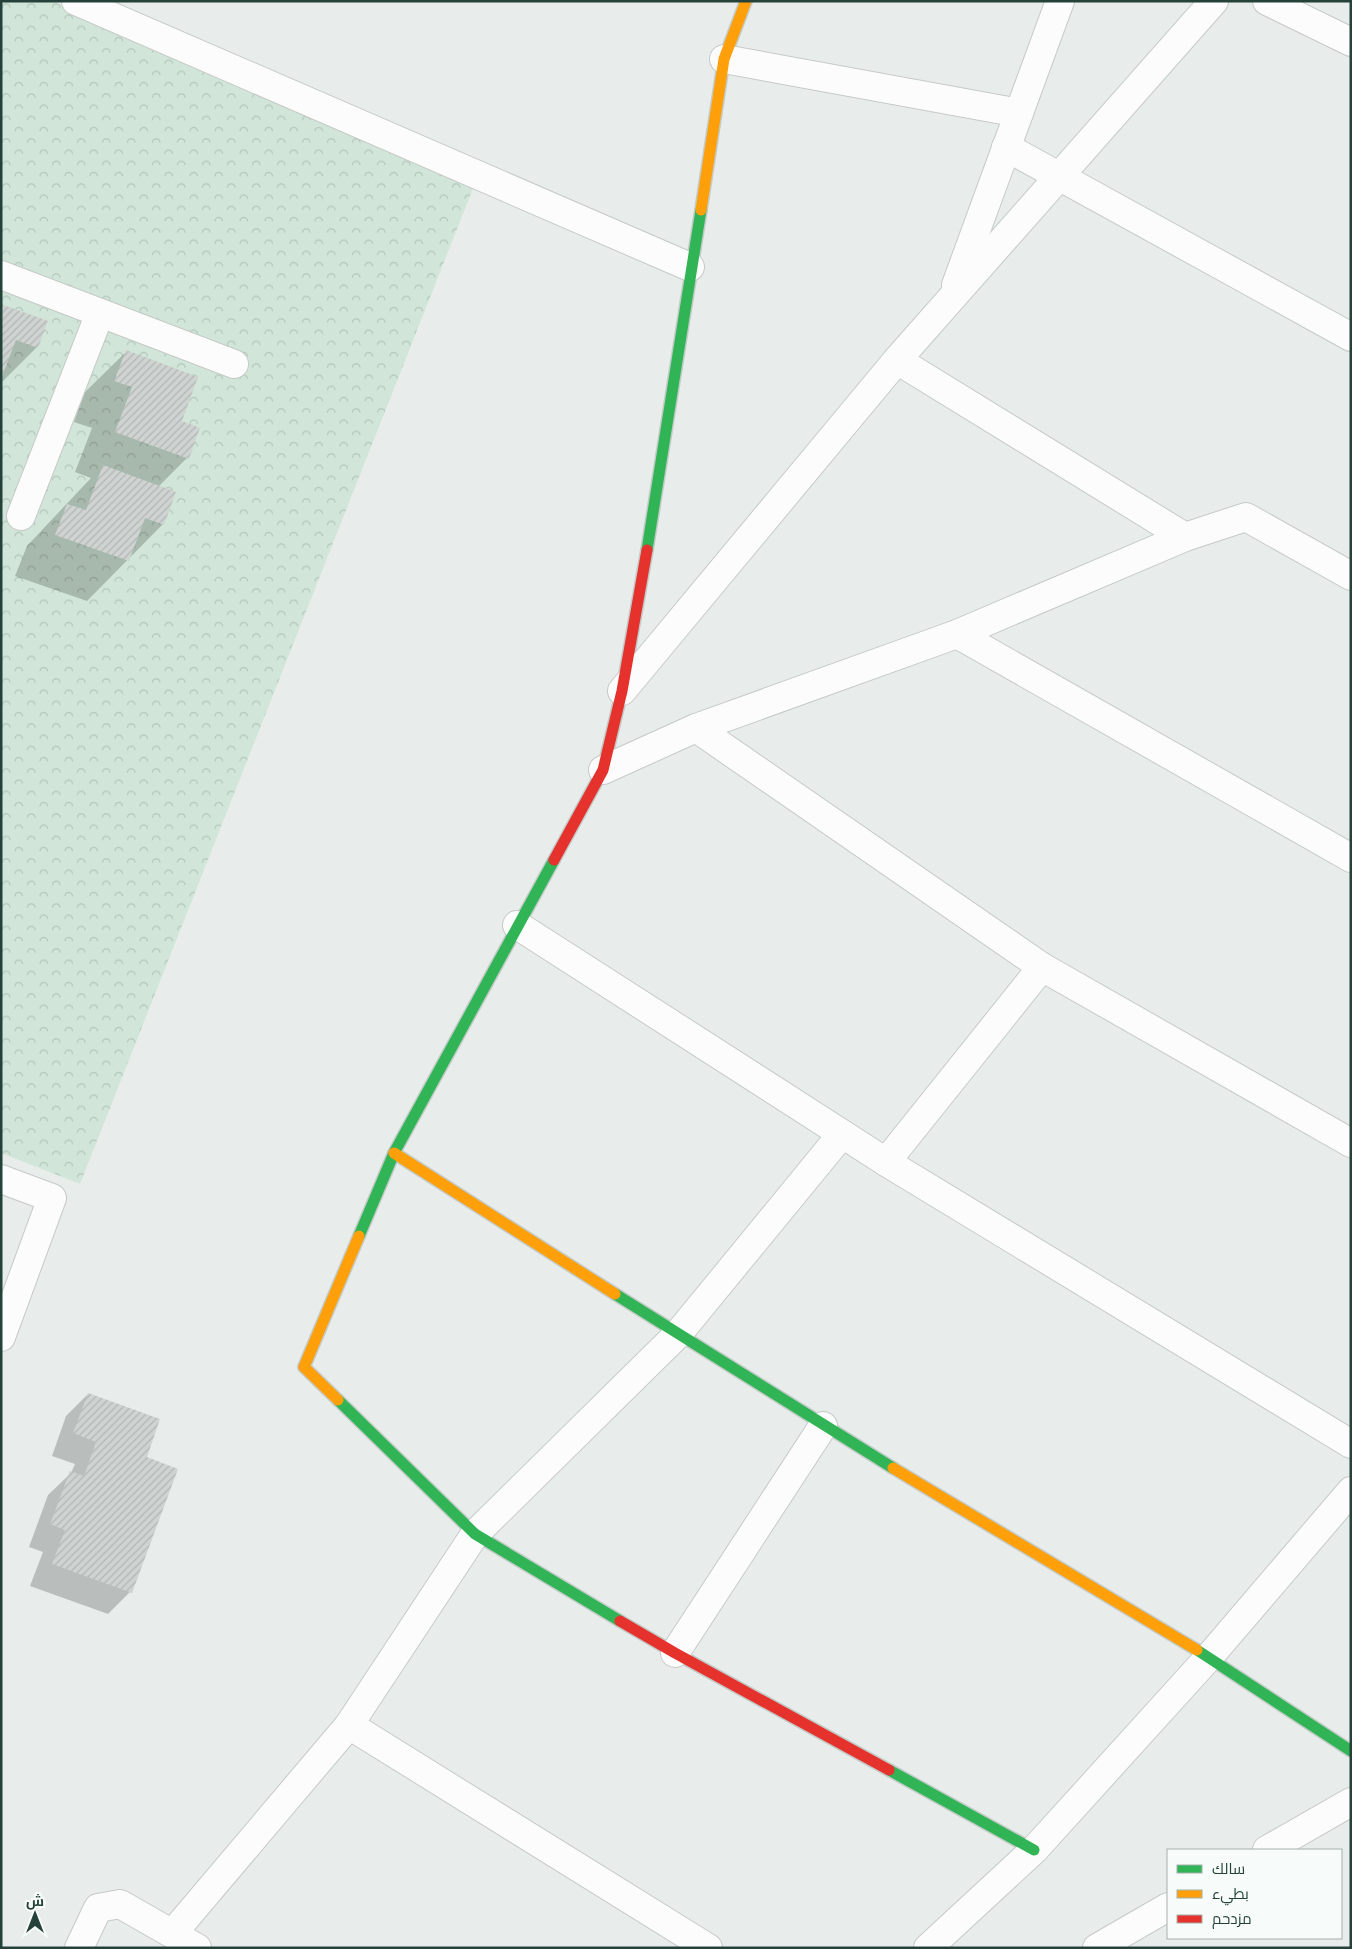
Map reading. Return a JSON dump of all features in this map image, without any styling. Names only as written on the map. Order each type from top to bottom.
[{"type":"street","points":[[76,1],[690,268]]},
{"type":"street","points":[[746,1],[724,59],[690,268],[656,498],[622,691],[603,770],[394,1153],[304,1367],[475,1534],[675,1653],[1034,1850]]},
{"type":"street","points":[[951,298],[1060,1]]},
{"type":"street","points":[[622,691],[896,360],[1214,1]]},
{"type":"street","points":[[1267,1],[1351,42]]},
{"type":"street","points":[[724,59],[1019,114]]},
{"type":"street","points":[[1006,147],[1351,337]]},
{"type":"street","points":[[1,275],[234,364]]},
{"type":"street","points":[[21,516],[100,313]]},
{"type":"street","points":[[896,360],[1185,537]]},
{"type":"street","points":[[603,770],[696,728],[957,634],[1185,537],[1246,517],[1351,576]]},
{"type":"street","points":[[957,634],[1351,858]]},
{"type":"street","points":[[696,728],[1042,967],[1351,1143]]},
{"type":"street","points":[[518,925],[886,1162],[1351,1444]]},
{"type":"street","points":[[886,1162],[1042,967]]},
{"type":"street","points":[[173,1933],[349,1725],[475,1534],[678,1334],[842,1134]]},
{"type":"street","points":[[394,1153],[823,1426],[1209,1657],[1351,1751]]},
{"type":"street","points":[[1,1179],[52,1198],[1,1337]]},
{"type":"street","points":[[675,1653],[823,1426]]},
{"type":"street","points":[[928,1948],[1034,1850],[1209,1657],[1351,1491]]},
{"type":"street","points":[[349,1725],[708,1948]]},
{"type":"street","points":[[1269,1849],[1351,1802]]},
{"type":"street","points":[[79,1948],[98,1908],[120,1904],[197,1948]]},
{"type":"street","points":[[1097,1948],[1167,1908]]},
{"type":"green space","points":[[1,1],[52,1],[476,181],[80,1184],[1,1153]]},
{"type":"building","points":[[1,304],[48,321],[38,348],[16,340],[1,379]]},
{"type":"building","points":[[126,350],[198,377],[182,421],[200,428],[189,459],[115,432],[132,387],[114,381]]},
{"type":"building","points":[[103,465],[176,492],[164,525],[145,518],[129,561],[55,535],[67,504],[86,510]]},
{"type":"building","points":[[88,1393],[160,1419],[147,1457],[178,1469],[132,1593],[52,1564],[65,1530],[50,1524],[70,1471],[84,1476],[96,1442],[73,1433]]},
{"type":"traffic: fast","points":[[647,550],[701,210]]},
{"type":"traffic: fast","points":[[359,1236],[394,1153],[554,860]]},
{"type":"traffic: fast","points":[[615,1294],[893,1468]]},
{"type":"traffic: fast","points":[[338,1400],[475,1534],[620,1621]]},
{"type":"traffic: fast","points":[[1197,1650],[1351,1751]]},
{"type":"traffic: fast","points":[[889,1770],[1034,1850]]},
{"type":"traffic: slow","points":[[701,210],[724,59],[746,1]]},
{"type":"traffic: slow","points":[[394,1153],[615,1294]]},
{"type":"traffic: slow","points":[[338,1400],[304,1367],[359,1236]]},
{"type":"traffic: slow","points":[[893,1468],[1197,1650]]},
{"type":"traffic: jam","points":[[554,860],[603,770],[622,691],[647,550]]},
{"type":"traffic: jam","points":[[620,1621],[889,1770]]}]
